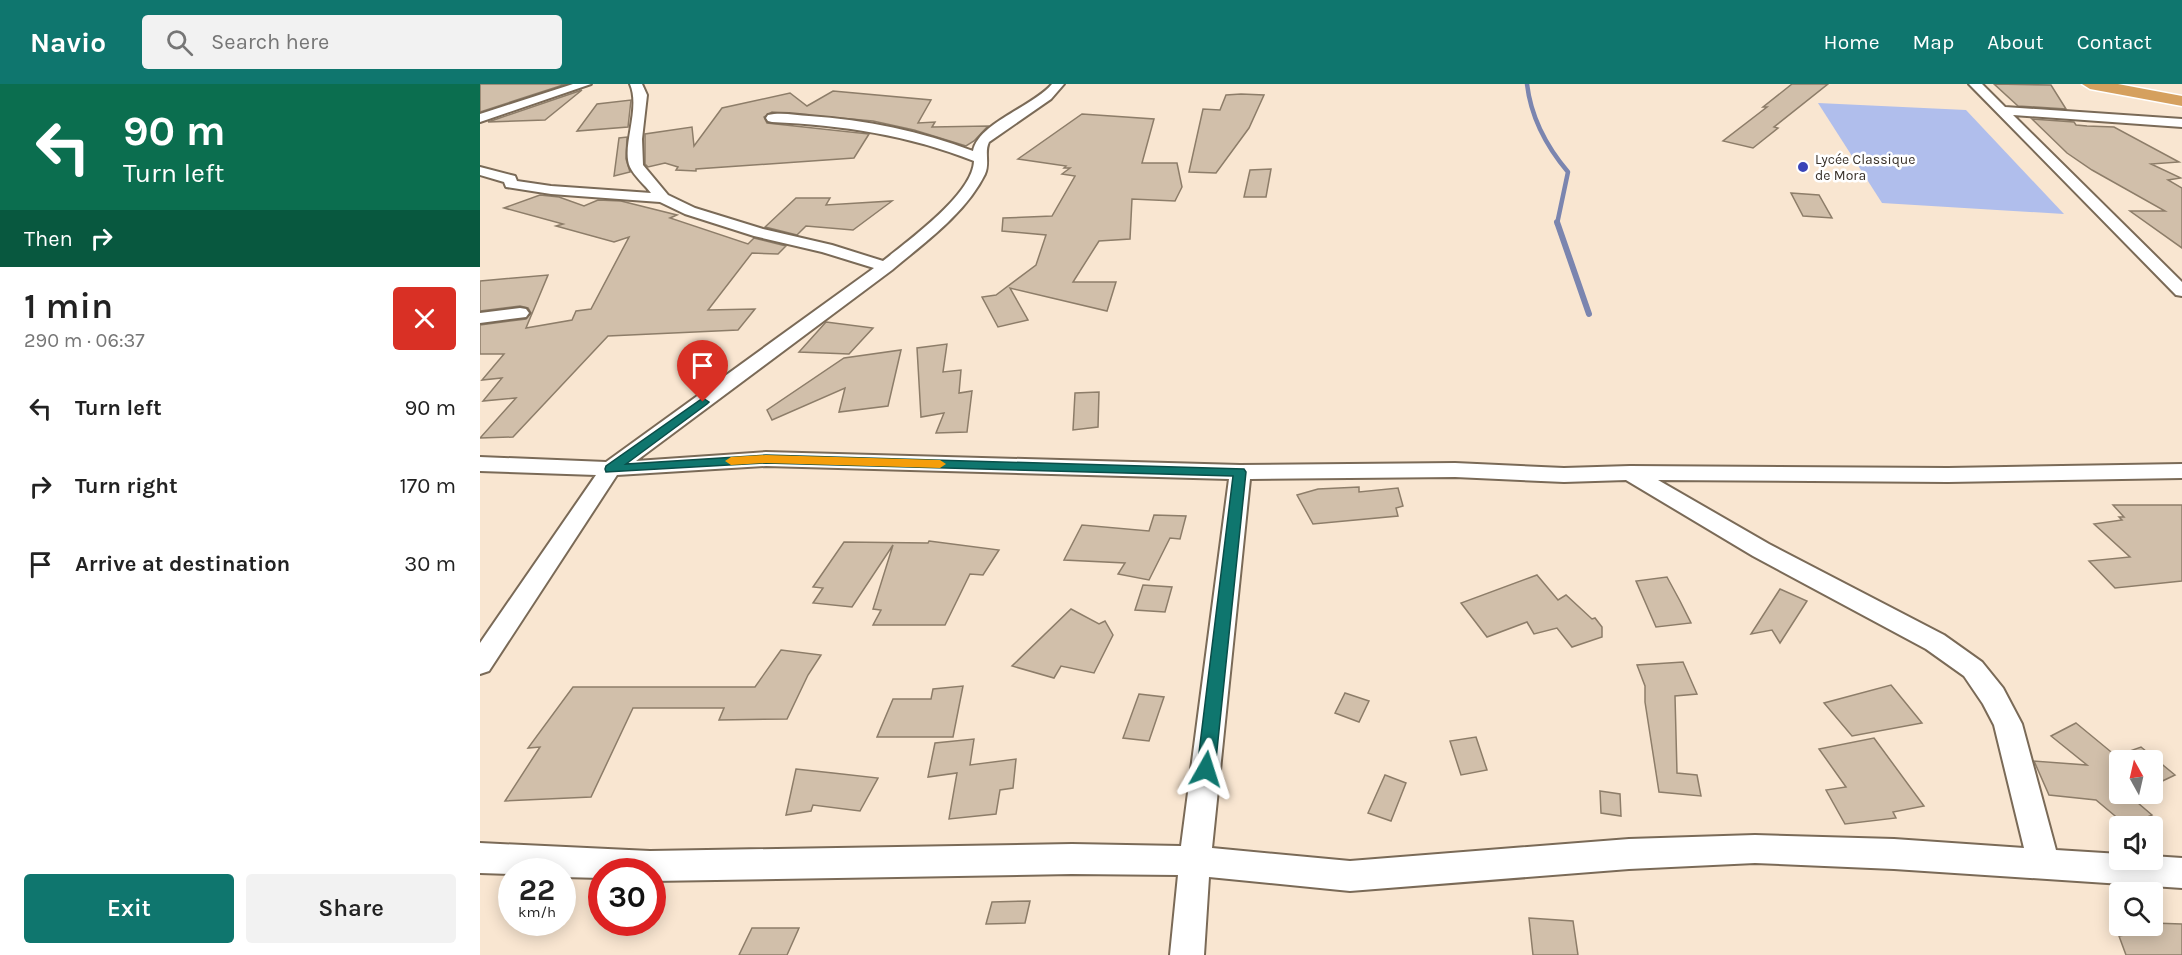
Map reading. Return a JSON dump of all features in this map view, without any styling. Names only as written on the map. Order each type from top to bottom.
[{"type":"highway","points":[[2090,84],[2182,101]]},
{"type":"street","points":[[480,118],[585,84]]},
{"type":"street","points":[[636,84],[641,95],[636,139],[636,166],[663,198]]},
{"type":"street","points":[[480,664],[611,469],[886,267],[920,239],[969,187],[980,169],[978,148],[983,140],[1051,93],[1058,84]]},
{"type":"street","points":[[1975,84],[2005,111],[2182,291]]},
{"type":"street","points":[[2005,111],[2182,123]]},
{"type":"street","points":[[772,118],[820,119],[880,126],[950,146],[979,158]]},
{"type":"street","points":[[480,171],[510,179]]},
{"type":"street","points":[[510,179],[511,184],[551,190],[663,198],[690,211],[759,233],[826,248],[886,267]]},
{"type":"street","points":[[490,187],[510,179]]},
{"type":"street","points":[[2162,273],[2182,272]]},
{"type":"street","points":[[480,318],[520,313]]},
{"type":"street","points":[[480,464],[611,469],[766,459],[1240,472],[1422,470],[1564,475],[1630,472],[1948,475],[2182,471]]},
{"type":"street","points":[[1187,955],[1195,861],[1240,472]]},
{"type":"street","points":[[1630,472],[1761,550],[1935,642],[1973,669],[1993,696],[2008,724],[2044,865]]},
{"type":"street","points":[[480,858],[650,866],[1072,859],[1195,861],[1350,876],[1629,854],[1755,849],[1894,854],[2182,873]]},
{"type":"shaded area","points":[[1818,103],[1966,110],[2064,214],[1882,203]]},
{"type":"building","points":[[480,84],[566,84],[480,112]]},
{"type":"building","points":[[1792,84],[1828,84],[1774,127],[1778,128],[1753,148],[1723,141],[1767,107],[1763,107]]},
{"type":"building","points":[[1994,84],[2051,85],[2066,109],[2018,106]]},
{"type":"building","points":[[582,90],[545,120],[488,122]]},
{"type":"building","points":[[833,91],[931,100],[918,123],[935,122],[932,127],[988,126],[966,146],[914,130],[873,121],[772,112],[764,117],[767,123],[869,134],[854,158],[696,169],[696,171],[676,170],[678,167],[665,163],[648,167],[645,164],[645,134],[692,127],[694,146],[722,108],[790,93],[807,106]]},
{"type":"building","points":[[1226,95],[1264,95],[1249,128],[1216,173],[1189,172],[1203,109],[1220,110]]},
{"type":"building","points":[[631,100],[628,127],[577,131],[597,104]]},
{"type":"building","points":[[1082,114],[1154,119],[1142,163],[1177,163],[1182,187],[1175,201],[1132,199],[1130,239],[1099,241],[1073,282],[1116,282],[1107,311],[1010,288],[1028,320],[998,327],[982,297],[996,295],[1036,265],[1046,235],[1002,231],[1003,218],[1052,216],[1075,176],[1062,174],[1070,168],[1064,168],[1066,166],[1018,159]]},
{"type":"building","points":[[2032,119],[2114,127],[2179,162],[2151,164],[2181,178],[2168,180],[2182,188],[2182,248],[2130,211],[2165,211],[2092,170],[2067,153]]},
{"type":"building","points":[[627,137],[626,159],[630,172],[614,176],[619,138]]},
{"type":"building","points":[[1271,169],[1266,197],[1244,197],[1250,170]]},
{"type":"building","points":[[1791,193],[1819,195],[1832,218],[1803,216]]},
{"type":"building","points":[[540,195],[559,197],[584,206],[598,200],[621,201],[677,215],[670,218],[748,244],[754,238],[786,246],[778,254],[752,253],[708,310],[755,309],[738,330],[608,336],[513,437],[480,438],[516,398],[483,401],[502,378],[482,380],[504,354],[480,354],[480,325],[526,319],[531,313],[528,308],[520,306],[480,311],[480,281],[548,275],[526,328],[572,320],[576,311],[591,309],[629,237],[614,242],[556,226],[563,224],[504,208]]},
{"type":"building","points":[[796,198],[830,198],[826,205],[892,201],[853,230],[806,226],[797,235],[765,227]]},
{"type":"building","points":[[826,322],[873,328],[849,354],[799,352]]},
{"type":"building","points":[[947,344],[943,372],[961,370],[959,393],[972,391],[967,432],[936,433],[944,413],[921,417],[917,348]]},
{"type":"building","points":[[901,350],[888,406],[839,412],[845,388],[772,420],[767,410],[844,358]]},
{"type":"building","points":[[1099,392],[1098,427],[1073,430],[1075,393]]},
{"type":"building","points":[[1359,487],[1359,492],[1398,488],[1403,506],[1396,508],[1398,516],[1313,524],[1297,495],[1318,489]]},
{"type":"building","points":[[2113,505],[2182,505],[2182,581],[2115,588],[2089,561],[2130,557],[2094,524],[2122,520],[2119,517],[2124,517]]},
{"type":"building","points":[[1154,515],[1186,516],[1180,539],[1170,538],[1149,580],[1118,574],[1125,563],[1064,560],[1082,525],[1149,531]]},
{"type":"building","points":[[929,541],[999,550],[983,575],[970,574],[945,625],[873,625],[881,610],[873,609],[893,545],[852,607],[813,603],[823,588],[813,587],[844,542],[928,543]]},
{"type":"building","points":[[1537,575],[1558,600],[1566,595],[1592,619],[1595,618],[1602,627],[1602,637],[1572,647],[1557,628],[1534,634],[1527,622],[1487,637],[1461,603]]},
{"type":"building","points":[[1667,577],[1691,623],[1656,627],[1636,581]]},
{"type":"building","points":[[1143,585],[1172,587],[1165,612],[1135,610]]},
{"type":"building","points":[[1780,589],[1807,601],[1780,643],[1772,630],[1751,634]]},
{"type":"building","points":[[1071,609],[1099,624],[1105,621],[1113,635],[1094,673],[1061,666],[1054,678],[1012,666]]},
{"type":"building","points":[[781,650],[821,655],[808,675],[787,719],[719,720],[724,708],[633,708],[591,797],[505,801],[540,747],[528,748],[573,687],[755,687]]},
{"type":"building","points":[[1683,662],[1697,694],[1675,696],[1677,773],[1697,775],[1701,796],[1659,792],[1645,702],[1645,686],[1637,665]]},
{"type":"building","points":[[1891,685],[1922,723],[1852,736],[1824,703]]},
{"type":"building","points":[[963,686],[953,737],[877,737],[893,699],[931,699],[933,689]]},
{"type":"building","points":[[1345,693],[1369,701],[1359,722],[1335,713]]},
{"type":"building","points":[[1139,694],[1164,697],[1149,741],[1123,738]]},
{"type":"building","points":[[2076,723],[2109,750],[2109,804],[2139,804],[2152,815],[2115,816],[2096,800],[2049,795],[2034,761],[2087,765],[2051,736]]},
{"type":"building","points":[[1476,737],[1487,770],[1461,775],[1450,741]]},
{"type":"building","points":[[1874,738],[1924,806],[1893,812],[1896,818],[1845,824],[1826,790],[1846,787],[1819,749]]},
{"type":"building","points":[[974,739],[970,765],[1016,759],[1013,788],[1000,790],[996,814],[949,819],[957,773],[928,777],[935,743]]},
{"type":"building","points":[[2163,765],[2175,775],[2163,781]]},
{"type":"building","points":[[796,769],[878,778],[860,811],[813,805],[811,811],[786,815]]},
{"type":"building","points":[[1385,775],[1406,783],[1391,821],[1368,813]]},
{"type":"building","points":[[1600,791],[1620,794],[1621,816],[1601,813]]},
{"type":"building","points":[[1030,901],[1025,923],[986,924],[992,902]]},
{"type":"building","points":[[1529,918],[1573,921],[1578,955],[1533,955]]},
{"type":"building","points":[[2163,923],[2182,924],[2182,955],[2126,955],[2119,936],[2163,936]]},
{"type":"building","points":[[752,928],[799,928],[787,955],[739,955]]},
{"type":"waterway","points":[[1527,84],[1532,108],[1541,131],[1568,172],[1557,223]]},
{"type":"waterway","points":[[1557,223],[1589,314]]},
{"type":"slow traffic","points":[[731,461],[766,459],[940,464]]},
{"type":"place","name":"Lycée Classique de Mora","points":[[1803,167]]},
{"type":"route","points":[[703,402],[611,469],[766,459],[1240,472],[1206,769]]}]
